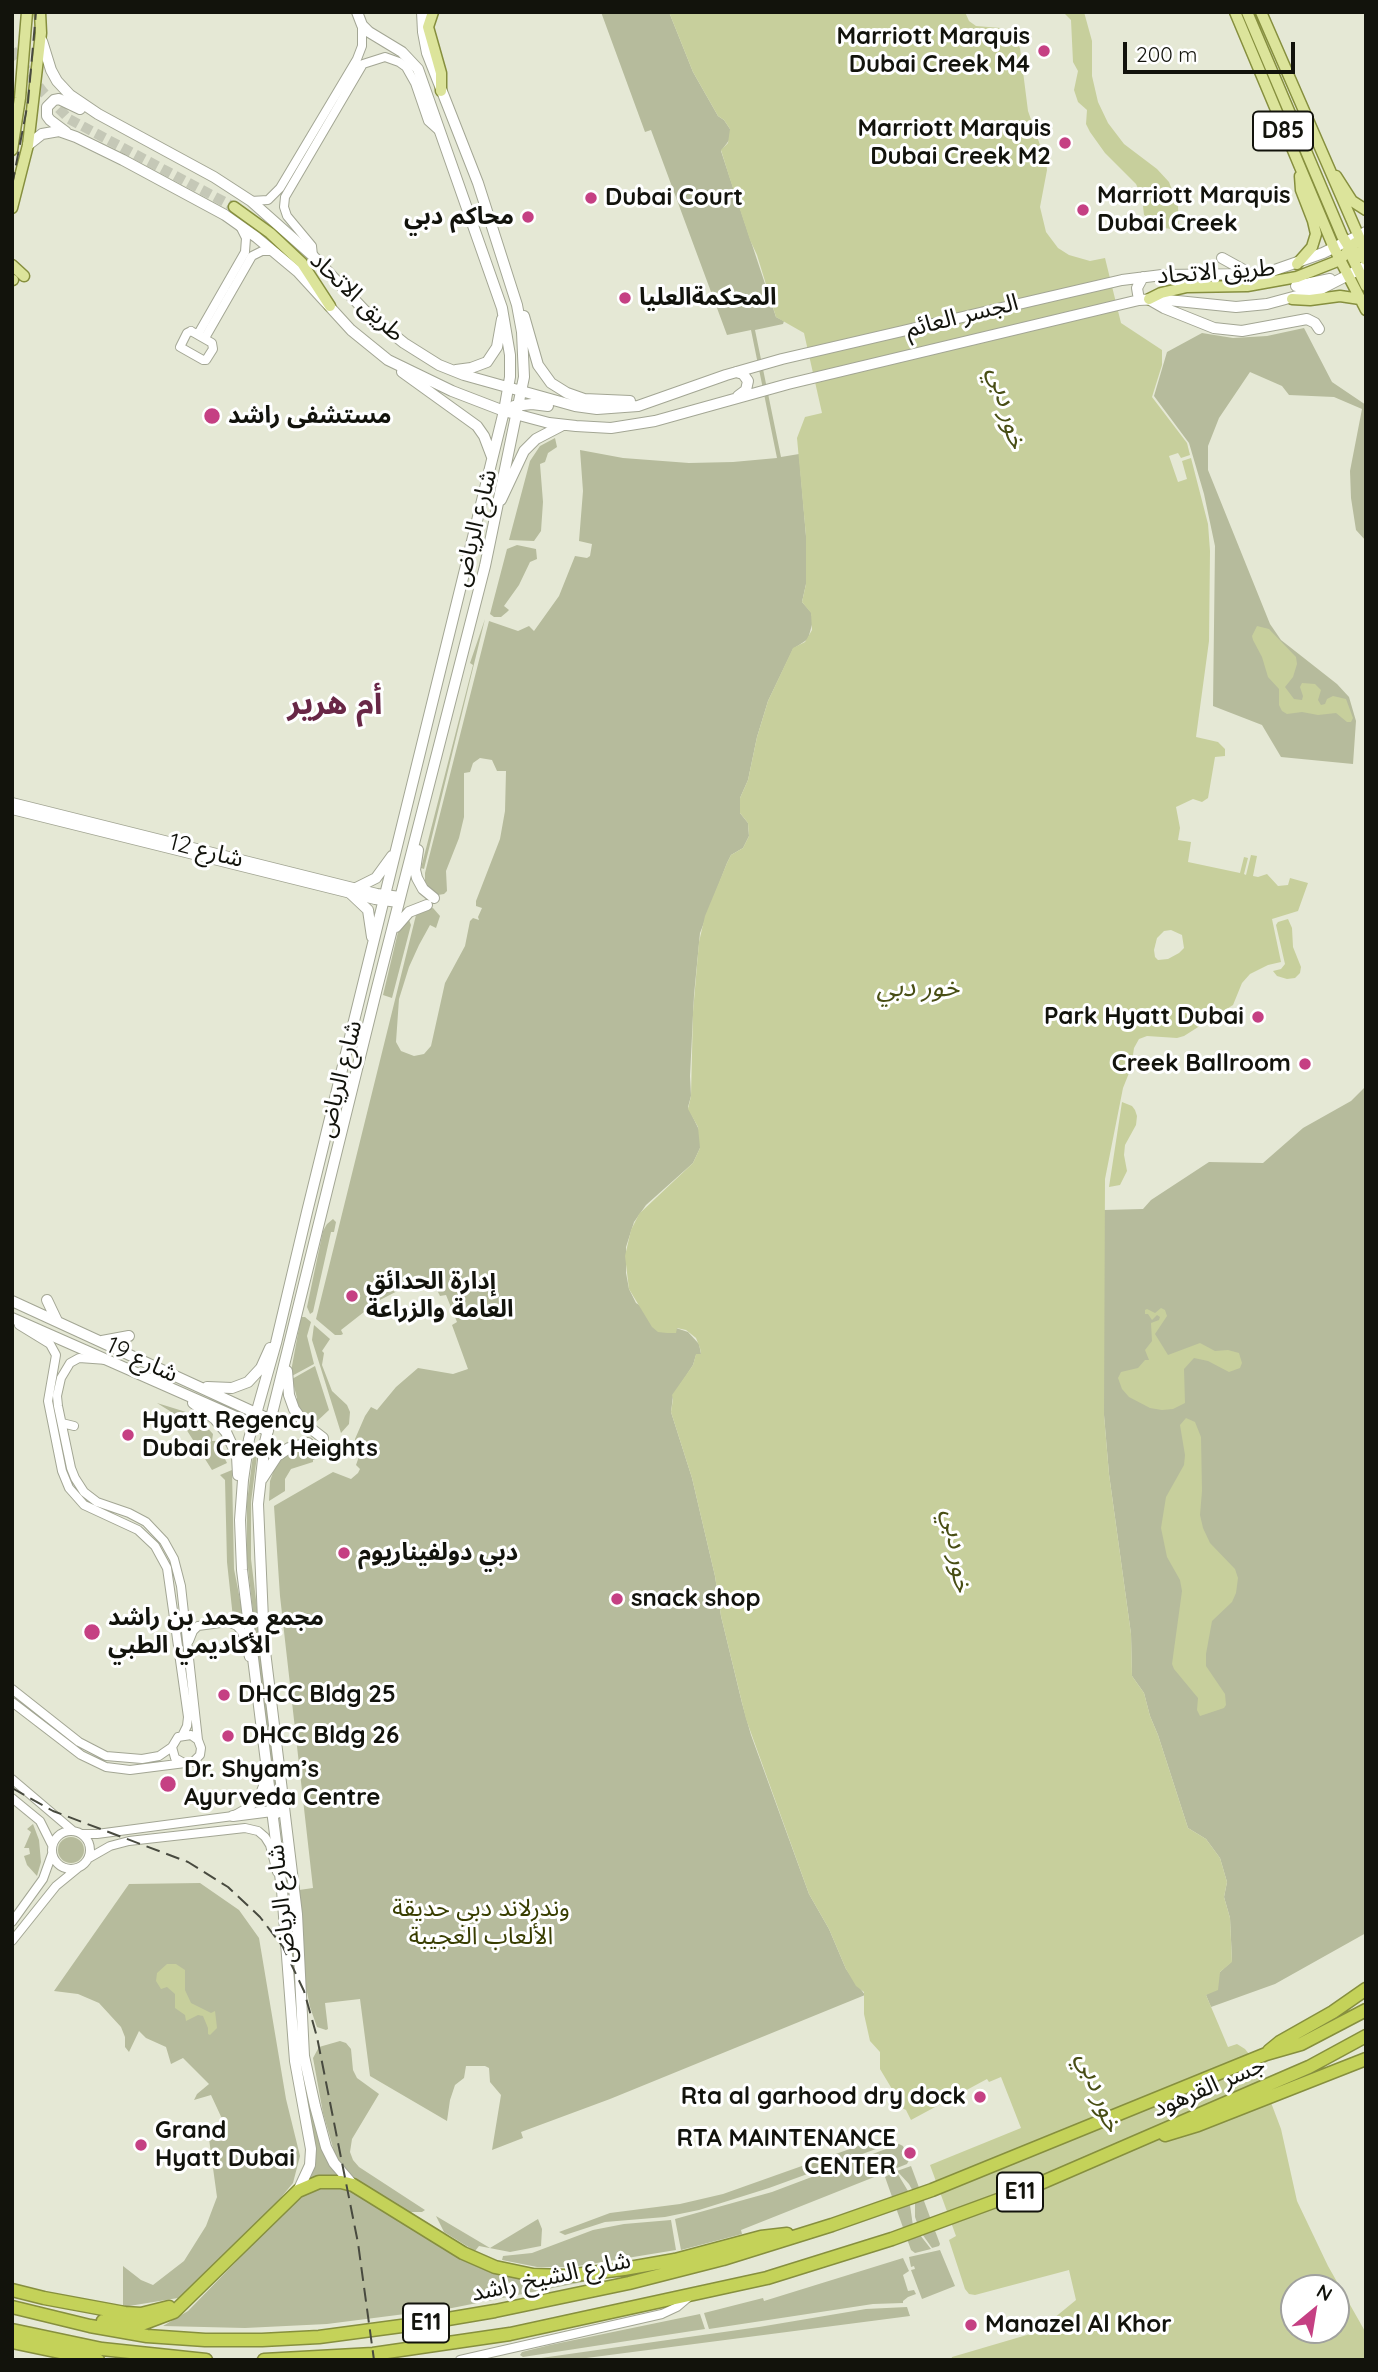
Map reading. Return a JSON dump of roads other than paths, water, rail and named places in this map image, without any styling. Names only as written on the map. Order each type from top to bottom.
[{"type":"highway","points":[[1298,2038],[1366,1989]]},
{"type":"highway","points":[[1298,2038],[1366,2010]]},
{"type":"highway","name":"E11","points":[[1311,2073],[1366,2036]]},
{"type":"highway","name":"جسر القرهود","points":[[882,2208],[1266,2054],[1280,2042],[1298,2038]]},
{"type":"highway","points":[[1311,2073],[1366,2059]]},
{"type":"highway","name":"جسر القرهود","points":[[892,2239],[1020,2192],[1144,2138],[1311,2073]]},
{"type":"highway","points":[[61,2320],[82,2318],[142,2324],[174,2312],[298,2191],[319,2182],[353,2185],[463,2253],[495,2267],[533,2275],[603,2272],[675,2260],[771,2235],[801,2235]]},
{"type":"highway","name":"شارع الشيخ راشد","points":[[12,2307],[61,2320],[148,2336],[205,2340],[291,2339],[348,2334],[495,2311],[629,2283],[723,2259],[882,2208]]},
{"type":"highway","name":"شارع الشيخ راشد","points":[[264,2360],[321,2359],[398,2351],[510,2334],[767,2278],[892,2239]]},
{"type":"highway","points":[[12,2290],[125,2314],[156,2312],[192,2297]]},
{"type":"highway","points":[[12,2330],[102,2350],[206,2360]]},
{"type":"highway","points":[[12,2342],[98,2360]]},
{"type":"main road","points":[[12,150],[21,89],[27,12]]},
{"type":"main road","points":[[12,208],[28,145],[41,33],[40,12]]},
{"type":"main road","points":[[357,12],[362,25]]},
{"type":"main road","name":"شارع الرياض","points":[[353,2185],[334,2163],[326,2147],[303,2043],[299,1933],[264,1643],[258,1542],[259,1486],[267,1436],[485,565],[524,380],[524,354],[517,306],[478,183],[425,43],[422,12]]},
{"type":"main road","points":[[433,12],[428,27],[441,73],[441,91]]},
{"type":"main road","name":"D85","points":[[1235,12],[1334,248]]},
{"type":"main road","points":[[1247,12],[1356,252]]},
{"type":"main road","name":"D85","points":[[1261,12],[1328,168],[1362,235]]},
{"type":"main road","name":"شارع الرياض","points":[[298,2191],[308,2172],[311,2149],[296,2071],[280,1877],[242,1570],[241,1494],[253,1412],[276,1343],[505,411],[510,355],[502,308],[418,69],[408,56],[377,38],[362,25]]},
{"type":"main road","name":"طريق الاتحاد","points":[[41,33],[46,58],[57,81],[78,101],[214,177],[251,201],[313,256],[368,314],[390,333],[446,368],[509,383],[522,393],[553,402],[597,409],[638,406],[782,359]]},
{"type":"main road","points":[[68,133],[47,116],[47,107],[54,100],[63,99],[113,122]]},
{"type":"main road","points":[[28,145],[42,134],[59,131],[68,133]]},
{"type":"main road","name":"طريق الاتحاد","points":[[68,133],[186,193],[237,223],[298,272],[351,330],[388,360],[452,391],[505,411],[563,425],[611,428],[642,424],[788,384]]},
{"type":"main road","points":[[1328,168],[1341,181],[1352,201],[1366,209]]},
{"type":"main road","points":[[1297,264],[1312,247],[1316,234],[1301,190],[1300,170]]},
{"type":"main road","points":[[234,207],[270,233],[302,263],[330,306]]},
{"type":"main road","points":[[1362,235],[1353,273],[1366,310]]},
{"type":"main road","points":[[1334,248],[1356,252]]},
{"type":"main road","name":"طريق الاتحاد","points":[[1143,277],[1251,274],[1297,264],[1334,248]]},
{"type":"main road","points":[[1144,300],[1161,293],[1188,288],[1247,286],[1281,281],[1313,272],[1356,252]]},
{"type":"main road","points":[[1222,258],[1251,274]]},
{"type":"main road","points":[[12,265],[24,276]]},
{"type":"main road","points":[[1296,286],[1353,273]]},
{"type":"main road","points":[[1353,273],[1366,286]]},
{"type":"main road","name":"طريق الاتحاد","points":[[1144,300],[1236,307],[1267,304],[1292,299],[1353,273]]},
{"type":"main road","points":[[1143,277],[1137,288],[1144,300],[1214,328],[1242,331],[1307,319],[1319,329]]},
{"type":"main road","name":"الجسر العائم","points":[[782,359],[1035,298],[1143,277]]},
{"type":"main road","points":[[1292,299],[1310,300],[1340,296],[1360,299]]},
{"type":"main road","name":"الجسر العائم","points":[[788,384],[1144,300]]},
{"type":"main road","points":[[517,306],[528,326],[538,365],[558,388],[584,399],[608,401],[665,398]]},
{"type":"main road","points":[[446,368],[463,370],[487,362],[499,339],[502,308]]},
{"type":"main road","points":[[388,360],[477,426],[492,457]]},
{"type":"main road","points":[[736,372],[743,374],[748,381],[746,390],[738,396]]},
{"type":"main road","points":[[509,383],[524,380]]},
{"type":"main road","points":[[501,424],[538,404],[582,411],[597,409]]},
{"type":"main road","points":[[497,506],[508,489],[524,451],[536,439],[563,425]]},
{"type":"main road","points":[[389,940],[405,915],[431,901],[417,878],[415,865],[418,849],[415,838]]},
{"type":"main road","points":[[373,948],[368,910],[353,890],[381,874],[399,844]]},
{"type":"main road","points":[[393,891],[399,900],[392,904],[385,897],[393,891]]},
{"type":"main road","points":[[47,1300],[57,1321]]},
{"type":"main road","name":"شارع 19","points":[[12,1301],[271,1420]]},
{"type":"main road","name":"شارع 19","points":[[12,1318],[189,1396],[253,1426],[267,1436]]},
{"type":"main road","points":[[100,1341],[129,1336]]},
{"type":"main road","points":[[195,1385],[218,1389],[241,1385],[257,1373],[269,1349],[276,1343]]},
{"type":"main road","points":[[288,1351],[287,1388],[290,1402],[301,1420],[323,1438]]},
{"type":"main road","points":[[189,1396],[194,1404],[221,1425],[230,1439],[237,1456],[238,1487],[241,1494]]},
{"type":"main road","points":[[242,1421],[249,1419],[253,1412]]},
{"type":"main road","points":[[249,1438],[259,1434],[267,1436]]},
{"type":"main road","points":[[259,1486],[278,1456],[289,1448],[308,1443]]},
{"type":"main road","points":[[233,1816],[272,1811],[281,1818],[291,1867]]},
{"type":"main road","points":[[292,2014],[297,2036],[303,2043]]},
{"type":"street","points":[[313,256],[312,246],[285,212],[283,191],[357,59],[362,46],[362,25]]},
{"type":"street","points":[[251,201],[266,201],[283,191],[359,68],[369,60],[384,57],[400,62],[405,67],[415,83],[428,121],[438,130]]},
{"type":"street","points":[[237,223],[244,233],[246,248]]},
{"type":"street","points":[[252,243],[257,246],[250,260],[202,336],[246,248],[252,243]]},
{"type":"street","points":[[250,260],[258,252],[273,251]]},
{"type":"street","name":"شارع 12","points":[[12,802],[103,829]]},
{"type":"street","name":"شارع 12","points":[[12,810],[103,829],[385,897]]},
{"type":"street","points":[[12,1318],[50,1344],[56,1354],[48,1401],[62,1471],[69,1488],[77,1499],[93,1511],[118,1519],[138,1530],[155,1546],[167,1568],[188,1717],[182,1736]]},
{"type":"street","points":[[12,1702],[81,1755],[106,1767],[131,1770],[193,1762],[200,1755],[180,1581],[170,1549],[140,1518],[97,1502],[79,1486],[71,1468],[57,1396],[61,1378],[67,1367],[79,1358],[107,1360]]},
{"type":"street","points":[[62,1423],[74,1426]]},
{"type":"street","points":[[188,1644],[198,1626],[232,1623],[242,1632],[255,1669]]},
{"type":"street","points":[[12,1689],[79,1742],[106,1756],[142,1759],[159,1756],[182,1736],[191,1735],[198,1740]]},
{"type":"street","points":[[172,1747],[175,1758],[184,1763]]},
{"type":"street","points":[[12,1779],[72,1830],[82,1834],[97,1834],[233,1816],[258,1799],[262,1791],[262,1771],[266,1762]]},
{"type":"street","points":[[12,1798],[40,1821],[62,1867],[79,1867]]},
{"type":"street","points":[[12,1941],[56,1886],[89,1858],[110,1846],[130,1841],[245,1828],[258,1831],[268,1841],[280,1877]]},
{"type":"street","points":[[12,1922],[43,1879],[57,1836],[72,1830]]},
{"type":"street","points":[[82,1834],[90,1847],[89,1858]]},
{"type":"street","points":[[460,2360],[662,2314],[677,2307],[690,2295]]},
{"type":"street","points":[[12,2342],[32,2350],[78,2360]]},
{"type":"water","name":"خور دبي","points":[[669,12],[965,12],[969,21],[976,26],[1001,28],[1011,34],[1020,48],[1028,111],[1046,162],[1040,207],[1046,232],[1058,248],[1069,255],[1090,261],[1105,258],[1121,323],[1162,350],[1162,365],[1152,397],[1187,443],[1190,455],[1181,458],[1178,453],[1169,456],[1178,482],[1187,479],[1182,461],[1191,458],[1208,524],[1209,641],[1196,737],[1218,742],[1225,749],[1225,756],[1215,757],[1208,798],[1202,802],[1193,799],[1176,807],[1180,828],[1178,840],[1191,842],[1188,862],[1240,873],[1244,857],[1248,858],[1244,874],[1246,875],[1251,855],[1257,856],[1253,876],[1267,874],[1278,886],[1288,885],[1290,878],[1308,883],[1298,911],[1272,919],[1281,962],[1250,974],[1242,983],[1233,1005],[1184,1036],[1147,1036],[1139,1039],[1134,1048],[1105,1179],[1104,1415],[1109,1474],[1131,1634],[1132,1676],[1144,1693],[1188,1828],[1206,1839],[1220,1858],[1227,1882],[1224,1897],[1230,1918],[1232,1962],[1220,1972],[1218,1990],[1206,1995],[1228,2047],[1237,2044],[1245,2049],[1256,2063],[1281,2129],[1297,2201],[1333,2274],[1280,2274],[1280,2344],[1350,2344],[1350,2305],[1366,2333],[1366,2360],[951,2360],[952,2357],[1037,2332],[1076,2300],[1069,2270],[975,2295],[969,2294],[965,2289],[949,2240],[956,2236],[930,2165],[1021,2128],[1001,2077],[989,2082],[987,2079],[911,2120],[906,2110],[900,2107],[892,2096],[895,2094],[880,2069],[880,2052],[870,2041],[864,2014],[864,1992],[856,1986],[846,1969],[829,1929],[809,1894],[746,1719],[692,1478],[671,1412],[672,1395],[693,1365],[696,1354],[701,1354],[700,1348],[696,1338],[686,1330],[677,1328],[676,1333],[667,1333],[658,1332],[652,1327],[629,1289],[625,1256],[631,1230],[639,1214],[693,1163],[700,1148],[698,1127],[688,1109],[691,1096],[693,1012],[699,942],[705,916],[727,863],[731,855],[743,848],[749,836],[748,823],[740,813],[740,798],[748,780],[768,701],[793,648],[805,642],[812,630],[811,613],[802,602],[806,584],[806,536],[797,438],[805,417],[822,413],[804,333],[776,317],[721,150],[728,143],[730,129],[718,116],[693,72]],"holes":[[[1171,930],[1182,935],[1184,948],[1179,953],[1168,959],[1158,960],[1155,957],[1157,938],[1164,931]]]},
{"type":"water","points":[[1063,12],[1084,12],[1092,41],[1092,76],[1098,102],[1108,123],[1124,144],[1157,169],[1169,182],[1178,206],[1179,230],[1164,228],[1144,215],[1142,197],[1136,184],[1105,153],[1090,132],[1086,124],[1087,110],[1078,102],[1074,90],[1078,71],[1073,62],[1071,20]]},
{"type":"water","points":[[1257,626],[1269,629],[1296,657],[1293,677],[1285,687],[1294,699],[1302,700],[1302,683],[1315,684],[1321,690],[1318,700],[1321,705],[1333,696],[1346,699],[1353,718],[1351,722],[1336,713],[1287,714],[1282,711],[1279,705],[1279,689],[1268,677],[1253,640]]},
{"type":"water","points":[[1288,919],[1292,928],[1293,947],[1301,967],[1295,978],[1287,979],[1277,976],[1273,971],[1281,969],[1285,964],[1276,925]]},
{"type":"water","points":[[1122,1102],[1135,1110],[1136,1125],[1125,1145],[1127,1171],[1120,1185],[1109,1187]]},
{"type":"water","points":[[1161,1308],[1167,1316],[1155,1334],[1168,1355],[1200,1343],[1215,1351],[1239,1353],[1242,1363],[1240,1368],[1229,1372],[1208,1361],[1194,1358],[1184,1369],[1185,1403],[1173,1409],[1162,1410],[1150,1408],[1129,1397],[1118,1378],[1121,1372],[1138,1368],[1145,1360],[1149,1360],[1145,1350],[1152,1341],[1151,1323],[1160,1317],[1157,1315],[1152,1320],[1145,1314],[1145,1310],[1155,1313]]},
{"type":"water","points":[[1186,1418],[1195,1422],[1201,1437],[1200,1515],[1203,1528],[1210,1543],[1235,1569],[1238,1578],[1232,1602],[1212,1621],[1206,1654],[1206,1666],[1225,1694],[1226,1705],[1200,1716],[1197,1710],[1198,1698],[1172,1664],[1182,1591],[1180,1580],[1167,1557],[1161,1528],[1166,1497],[1184,1465],[1180,1425]]},
{"type":"water","points":[[167,1964],[176,1964],[185,1970],[185,1990],[191,2003],[211,2013],[215,2011],[217,2028],[210,2035],[203,2016],[198,2015],[186,2021],[185,2015],[175,2008],[175,1994],[167,1987],[161,1989],[156,1981],[157,1973]]},
{"type":"tunnel","points":[[12,50],[43,92],[69,119],[234,207]]},
{"type":"railway","points":[[12,186],[28,102],[36,12]]},
{"type":"railway","points":[[12,1788],[53,1811],[188,1862],[228,1887],[260,1917],[283,1947],[304,1991],[317,2037],[358,2243],[374,2360]]},
{"type":"place","name":"Marriott Marquis Dubai Creek M4","points":[[1044,51]]},
{"type":"place","name":"Marriott Marquis Dubai Creek M2","points":[[1065,143]]},
{"type":"place","name":"Dubai Court","points":[[591,198]]},
{"type":"place","name":"Marriott Marquis Dubai Creek","points":[[1083,210]]},
{"type":"place","name":"محاكم دبي","points":[[528,217]]},
{"type":"place","name":"المحكمةالعليا","points":[[625,298]]},
{"type":"place","name":"مستشفى راشد","points":[[212,416]]},
{"type":"place","name":"Park Hyatt Dubai","points":[[1258,1017]]},
{"type":"place","name":"Creek Ballroom","points":[[1305,1064]]},
{"type":"place","name":"إدارة الحدائق العامة والزراعة","points":[[352,1296]]},
{"type":"place","name":"Hyatt Regency Dubai Creek Heights","points":[[128,1435]]},
{"type":"place","name":"دبي دولفيناريوم","points":[[344,1553]]},
{"type":"place","name":"snack shop","points":[[617,1599]]},
{"type":"place","name":"مجمع محمد بن راشد الأكاديمي الطبي","points":[[92,1632]]},
{"type":"place","name":"DHCC Bldg 25","points":[[224,1695]]},
{"type":"place","name":"DHCC Bldg 26","points":[[228,1736]]},
{"type":"place","name":"Dr. Shyam’s Ayurveda Centre","points":[[168,1784]]},
{"type":"place","name":"Rta al garhood dry dock","points":[[980,2097]]},
{"type":"place","name":"Grand Hyatt Dubai","points":[[141,2145]]},
{"type":"place","name":"RTA MAINTENANCE CENTER","points":[[910,2153]]},
{"type":"place","name":"Manazel Al Khor","points":[[971,2325]]},
{"type":"district","name":"أم هرير","points":[[335,704]]},
{"type":"park label","name":"وندرلاند دبي حديقة الألعاب العجيبة","points":[[481,1923]]}]
